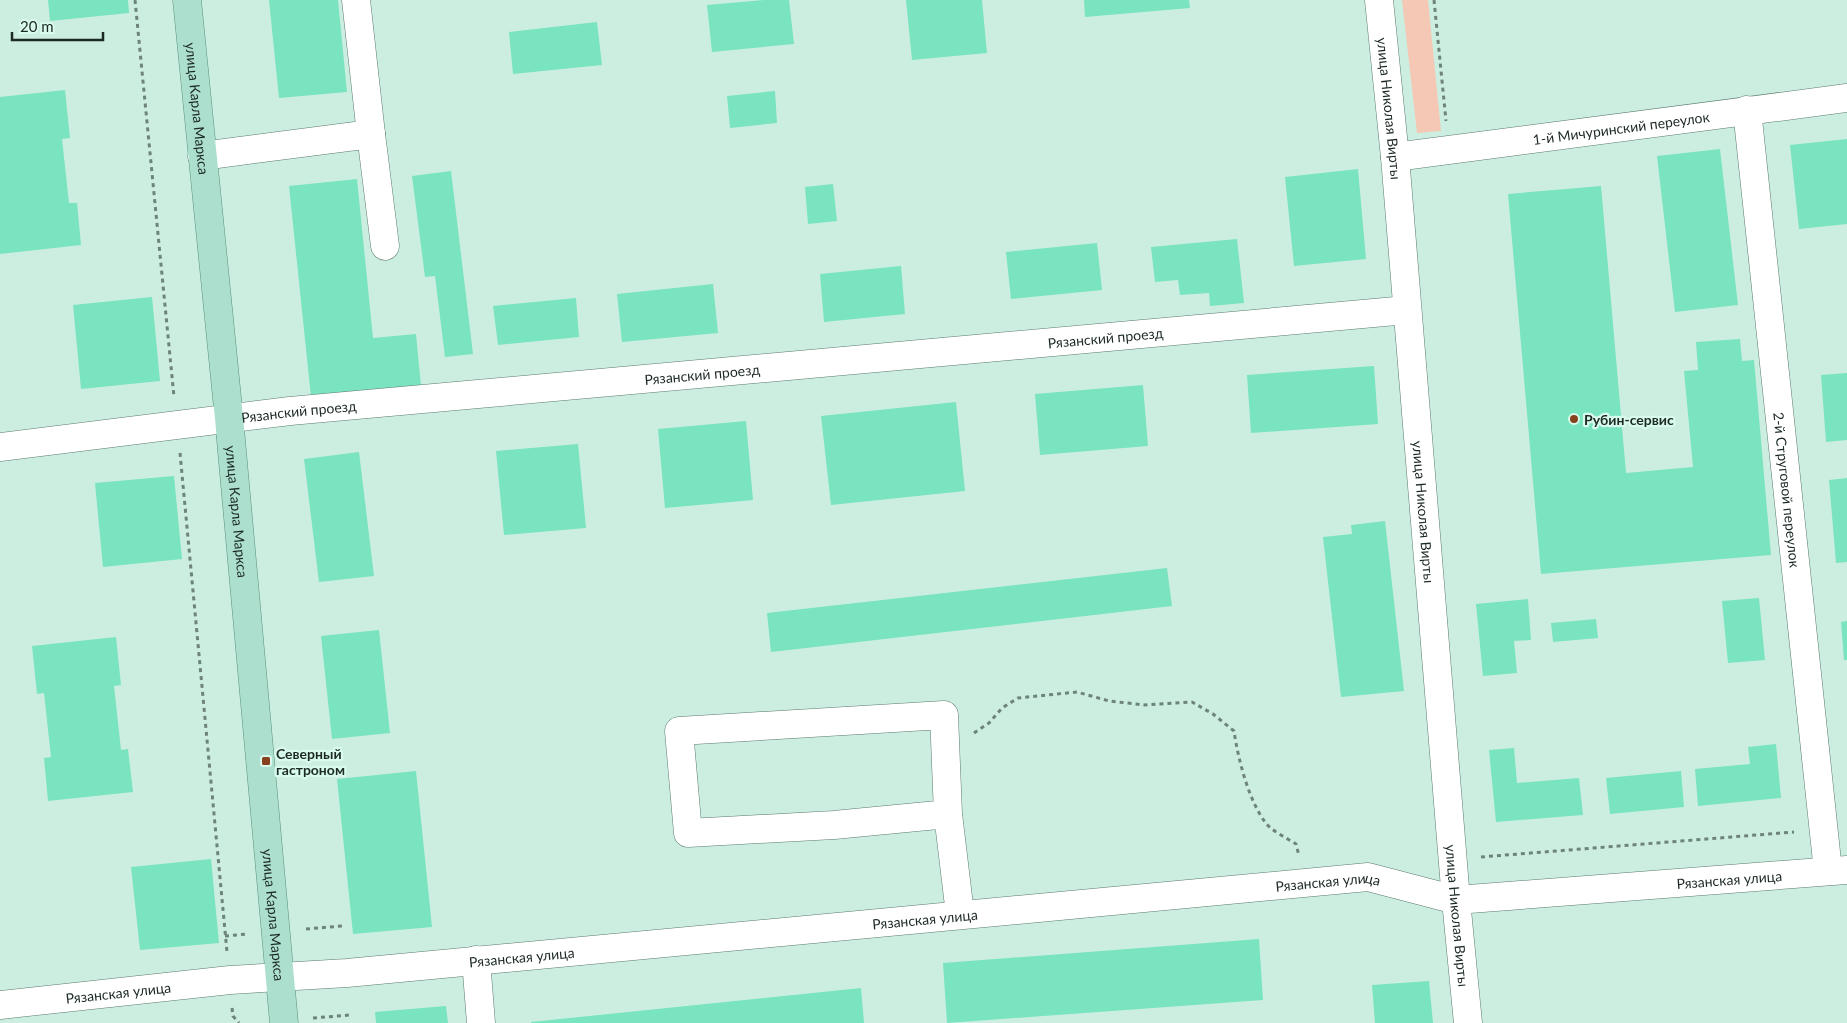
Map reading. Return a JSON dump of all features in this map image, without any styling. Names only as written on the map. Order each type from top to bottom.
[{"type":"main road","name":"улица Карла Маркса","points":[[187,0],[229,418],[284,1023]]},
{"type":"street","points":[[356,0],[385,246]]},
{"type":"street","name":"улица Николая Вирты","points":[[1379,0],[1395,157],[1452,860],[1468,1023]]},
{"type":"street","name":"1-й Мичуринский переулок","points":[[1395,157],[1847,98]]},
{"type":"street","name":"2-й Струговой переулок","points":[[1747,110],[1824,829],[1838,870]]},
{"type":"street","points":[[202,156],[372,134]]},
{"type":"street","name":"Рязанский проезд","points":[[0,447],[290,410],[1406,310]]},
{"type":"street","points":[[948,814],[834,825],[688,833],[680,731],[944,715],[948,814],[960,914]]},
{"type":"street","name":"Рязанская улица","points":[[0,1005],[230,980],[279,978],[1368,877],[1456,900],[1838,870]]},
{"type":"street","points":[[476,960],[482,1023]]},
{"type":"path","points":[[135,0],[233,1016],[240,1023]]},
{"type":"path","points":[[1434,0],[1449,149]]},
{"type":"path","points":[[946,755],[965,738],[989,723],[1002,708],[1018,698],[1077,692],[1109,701],[1145,705],[1192,702],[1214,714],[1234,731],[1237,752],[1261,815],[1265,823],[1296,844],[1306,882]]},
{"type":"path","points":[[1452,860],[1824,829]]},
{"type":"shaded area","points":[[1402,0],[1428,0],[1441,131],[1417,133]]},
{"type":"building","points":[[48,0],[128,0],[129,13],[50,21]]},
{"type":"building","points":[[269,0],[338,0],[347,92],[279,98]]},
{"type":"building","points":[[764,0],[789,0],[794,44],[712,52],[707,5]]},
{"type":"building","points":[[906,0],[982,0],[987,53],[912,60]]},
{"type":"building","points":[[1084,0],[1189,0],[1190,8],[1085,17]]},
{"type":"building","points":[[597,22],[602,65],[513,74],[509,32]]},
{"type":"building","points":[[65,90],[70,138],[62,139],[69,203],[77,203],[81,245],[0,254],[0,97]]},
{"type":"building","points":[[775,91],[777,123],[730,128],[727,96]]},
{"type":"building","points":[[1847,139],[1847,224],[1799,229],[1790,145]]},
{"type":"building","points":[[1720,149],[1738,305],[1675,312],[1657,156]]},
{"type":"building","points":[[1358,169],[1366,259],[1294,266],[1285,177]]},
{"type":"building","points":[[451,171],[473,354],[445,357],[435,276],[425,277],[412,176]]},
{"type":"building","points":[[357,179],[373,338],[416,334],[421,386],[311,397],[289,186]]},
{"type":"building","points":[[833,184],[837,221],[808,224],[805,187]]},
{"type":"building","name":"Рубин-сервис","points":[[1601,186],[1626,473],[1693,467],[1684,371],[1698,370],[1696,342],[1740,339],[1742,361],[1754,360],[1771,555],[1541,574],[1508,194]]},
{"type":"building","points":[[1237,239],[1244,303],[1210,306],[1209,293],[1180,295],[1178,280],[1155,282],[1151,247]]},
{"type":"building","points":[[1097,243],[1102,290],[1011,299],[1006,252]]},
{"type":"building","points":[[901,266],[905,314],[824,322],[820,274]]},
{"type":"building","points":[[713,284],[718,333],[622,342],[617,294]]},
{"type":"building","points":[[152,297],[160,381],[81,389],[73,305]]},
{"type":"building","points":[[576,298],[579,337],[498,345],[493,306]]},
{"type":"building","points":[[1374,366],[1378,424],[1251,433],[1247,375]]},
{"type":"building","points":[[1847,373],[1847,440],[1826,442],[1821,375]]},
{"type":"building","points":[[1143,385],[1148,446],[1040,455],[1035,394]]},
{"type":"building","points":[[956,402],[965,491],[831,505],[821,416]]},
{"type":"building","points":[[746,421],[753,500],[665,508],[658,429]]},
{"type":"building","points":[[578,444],[586,528],[504,535],[496,451]]},
{"type":"building","points":[[359,452],[374,576],[319,582],[304,459]]},
{"type":"building","points":[[174,476],[182,559],[103,567],[95,483]]},
{"type":"building","points":[[1847,478],[1847,562],[1836,563],[1829,480]]},
{"type":"building","points":[[1385,521],[1404,691],[1341,697],[1323,537],[1352,534],[1351,525]]},
{"type":"building","points":[[1167,568],[1172,606],[771,652],[767,613]]},
{"type":"building","points":[[1759,598],[1765,660],[1728,663],[1722,601]]},
{"type":"building","points":[[1528,599],[1531,640],[1514,641],[1517,673],[1483,676],[1476,604]]},
{"type":"building","points":[[1596,619],[1598,638],[1553,642],[1551,623]]},
{"type":"building","points":[[1847,621],[1847,660],[1844,660],[1841,622]]},
{"type":"building","points":[[379,630],[390,733],[332,739],[321,636]]},
{"type":"building","points":[[116,637],[121,685],[114,686],[121,750],[128,749],[133,792],[48,801],[44,758],[51,757],[44,693],[37,694],[32,646]]},
{"type":"building","points":[[1776,744],[1781,798],[1698,806],[1695,769],[1750,764],[1748,747]]},
{"type":"building","points":[[1514,748],[1517,783],[1579,778],[1583,815],[1496,822],[1489,750]]},
{"type":"building","points":[[416,771],[432,927],[353,934],[337,779]]},
{"type":"building","points":[[1681,771],[1684,807],[1610,814],[1606,778]]},
{"type":"building","points":[[211,859],[219,943],[140,950],[131,867]]},
{"type":"building","points":[[1259,939],[1263,1000],[947,1023],[943,963]]},
{"type":"building","points":[[1429,981],[1433,1023],[1375,1023],[1372,985]]},
{"type":"building","points":[[861,988],[864,1023],[531,1023],[531,1022]]},
{"type":"building","points":[[446,1006],[448,1023],[376,1023],[375,1012]]},
{"type":"place","name":"Рубин-сервис","points":[[1574,419]]},
{"type":"place","name":"Северный гастроном","points":[[266,761]]}]
